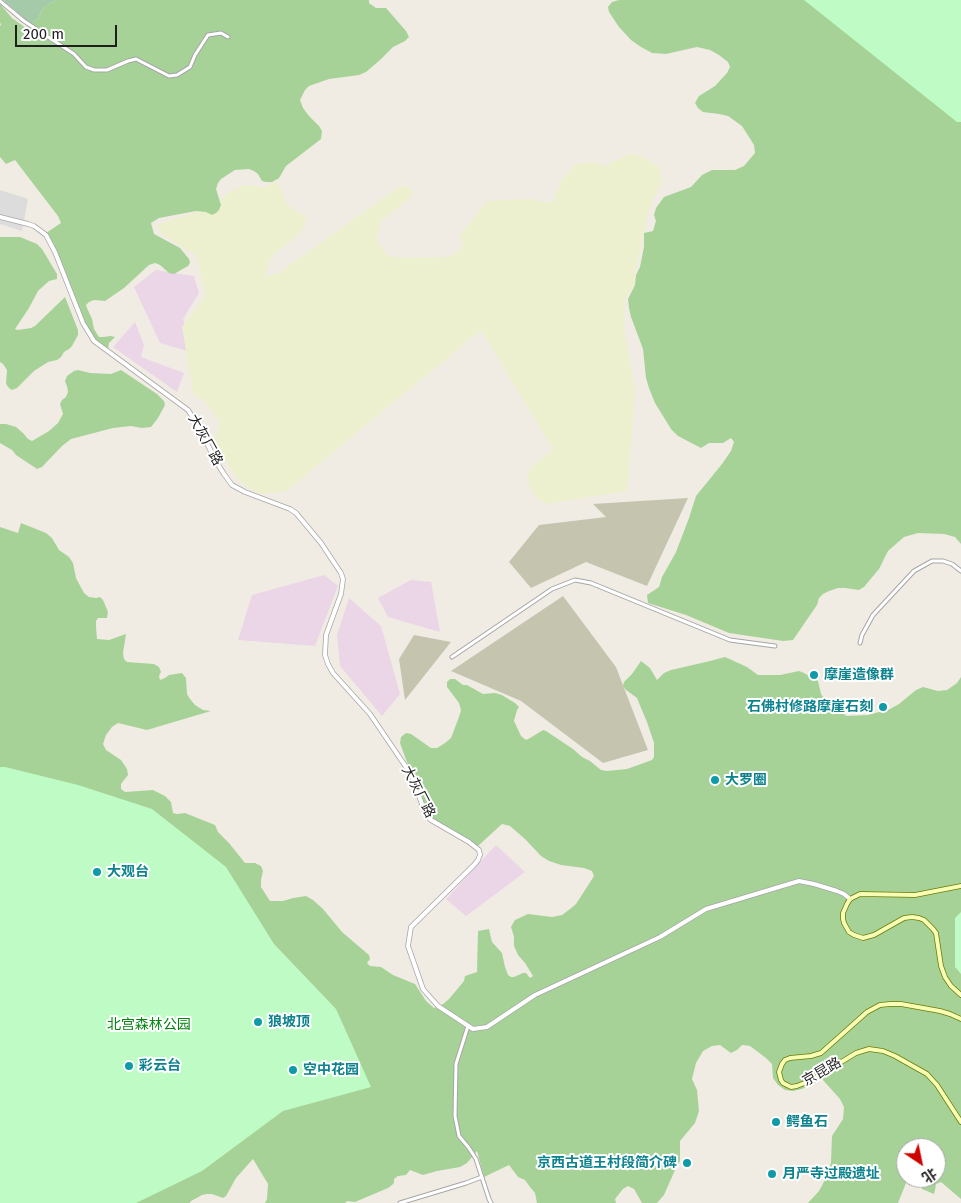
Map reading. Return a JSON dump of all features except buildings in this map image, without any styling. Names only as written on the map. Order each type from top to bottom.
[{"type":"main road","points":[[961,886],[915,895],[860,894],[850,899],[844,908],[843,919],[849,932],[863,938],[874,935],[898,921],[912,917],[919,918],[930,924],[936,933],[941,966],[945,977],[961,995]]},
{"type":"main road","name":"京昆路","points":[[961,1019],[950,1014],[901,1004],[880,1005],[862,1016],[821,1053],[785,1060],[779,1072],[783,1083],[791,1087],[797,1086],[812,1080],[856,1053],[869,1049],[883,1051],[896,1056],[927,1074],[937,1085],[961,1122]]},
{"type":"street","points":[[0,1],[24,21],[74,54],[86,67],[94,70],[106,70],[136,59],[169,76],[177,75],[190,67],[195,55],[208,35],[222,33],[228,37]]},
{"type":"street","name":"大灰厂路","points":[[0,217],[34,226],[46,235],[55,252],[83,323],[94,341],[188,410],[217,463],[232,485],[296,513],[321,542],[341,573],[343,579],[341,594],[326,635],[325,655],[328,664],[333,673],[370,714],[404,764],[412,777],[426,815],[479,850],[480,855],[474,865],[411,927],[408,946],[423,989],[438,1006],[468,1026]]},
{"type":"street","points":[[860,643],[862,635],[874,615],[914,572],[932,561],[943,561],[952,564],[961,571]]},
{"type":"street","points":[[452,657],[552,589],[575,580],[591,583],[730,640],[775,646]]},
{"type":"street","points":[[491,1203],[476,1159],[459,1136],[455,1116],[456,1064],[468,1026],[474,1029],[487,1027],[535,995],[660,937],[706,909],[800,882],[837,891],[850,899]]},
{"type":"street","points":[[400,1203],[482,1177]]},
{"type":"shaded area","points":[[632,154],[643,157],[659,167],[662,182],[650,206],[635,271],[635,285],[625,298],[624,327],[635,393],[627,491],[546,504],[537,498],[529,486],[528,472],[553,449],[481,330],[287,491],[260,494],[238,480],[214,443],[220,423],[206,403],[193,393],[182,327],[206,296],[197,256],[162,234],[157,225],[199,211],[206,212],[221,205],[220,200],[241,186],[254,185],[263,188],[278,181],[287,205],[307,217],[301,232],[271,257],[265,277],[277,274],[400,186],[412,189],[413,196],[381,221],[376,239],[388,256],[408,258],[450,257],[463,247],[460,236],[487,201],[531,199],[549,203],[554,200],[560,182],[576,164],[594,162],[604,166]]},
{"type":"shaded area","points":[[0,190],[28,199],[22,231],[0,224]]},
{"type":"shaded area","points":[[156,270],[194,276],[199,293],[183,319],[197,354],[160,343],[134,287]]},
{"type":"shaded area","points":[[135,322],[144,345],[141,357],[184,373],[177,392],[113,347]]},
{"type":"shaded area","points":[[688,498],[647,586],[586,562],[531,588],[509,562],[539,525],[606,517],[593,504]]},
{"type":"shaded area","points":[[324,575],[338,586],[315,646],[238,640],[252,595]]},
{"type":"shaded area","points":[[411,580],[431,582],[440,632],[388,617],[378,598]]},
{"type":"shaded area","points":[[563,596],[616,667],[648,750],[603,763],[521,701],[451,671]]},
{"type":"shaded area","points":[[349,598],[381,626],[400,694],[382,716],[340,666],[337,635]]},
{"type":"shaded area","points":[[414,635],[451,642],[405,700],[399,659]]},
{"type":"shaded area","points":[[496,845],[525,872],[466,916],[446,899]]},
{"type":"green space","points":[[3,0],[57,0],[44,8],[39,17],[31,24]]},
{"type":"green space","points":[[57,0],[369,0],[369,3],[376,8],[386,8],[409,37],[393,47],[366,72],[359,75],[329,79],[309,86],[305,90],[300,100],[303,108],[322,131],[321,139],[286,166],[279,178],[272,182],[266,182],[262,181],[258,174],[249,169],[235,170],[218,183],[216,189],[221,205],[216,213],[212,215],[196,211],[159,218],[151,223],[154,234],[180,248],[190,263],[174,274],[169,273],[155,263],[149,265],[124,288],[105,301],[94,300],[86,305],[94,329],[99,337],[115,337],[109,343],[108,349],[106,349],[95,340],[84,325],[61,261],[46,233],[61,223],[58,216],[15,160],[6,164],[0,157],[0,4],[12,18],[26,28],[39,17],[44,8]]},
{"type":"green space","points":[[619,0],[961,0],[961,544],[955,537],[944,534],[918,533],[904,537],[888,551],[879,569],[864,587],[859,590],[838,588],[823,594],[793,640],[783,641],[729,633],[686,615],[648,603],[647,595],[659,587],[662,577],[676,552],[696,496],[722,464],[731,451],[734,442],[731,438],[723,443],[709,443],[701,448],[678,436],[671,429],[655,403],[649,388],[643,349],[631,317],[628,299],[635,285],[636,275],[640,267],[644,247],[644,233],[653,231],[656,221],[654,215],[656,208],[664,197],[691,187],[702,175],[712,170],[735,170],[744,166],[755,153],[754,145],[742,126],[728,116],[703,112],[695,103],[699,96],[715,86],[727,73],[730,67],[728,62],[710,50],[697,47],[666,54],[652,53],[641,47],[631,40],[619,27],[609,12],[608,7],[612,2]]},
{"type":"green space","points":[[804,0],[961,0],[961,122],[957,122]]},
{"type":"green space","points":[[0,237],[20,237],[37,244],[57,274],[57,279],[49,281],[38,291],[15,329],[35,326],[65,297],[78,330],[78,335],[72,346],[61,357],[48,362],[34,371],[17,388],[12,390],[6,384],[7,370],[0,362]]},
{"type":"green space","points":[[78,370],[90,373],[111,374],[121,370],[157,394],[164,401],[165,405],[151,427],[131,426],[113,428],[71,439],[42,467],[37,469],[0,443],[0,424],[16,427],[32,441],[49,431],[58,423],[63,414],[60,404],[68,392],[65,381],[67,376]]},
{"type":"green space","points":[[21,523],[46,533],[52,538],[59,550],[69,557],[73,563],[76,578],[84,593],[89,597],[100,597],[103,600],[108,612],[107,618],[98,618],[96,621],[97,639],[109,640],[126,634],[123,653],[124,659],[127,662],[154,664],[159,667],[161,672],[160,680],[169,675],[182,673],[186,678],[187,694],[190,699],[203,710],[211,711],[147,730],[118,723],[112,727],[106,735],[103,744],[106,750],[121,760],[127,769],[128,775],[121,784],[121,789],[125,792],[153,790],[165,796],[171,802],[173,813],[185,813],[215,825],[218,832],[245,863],[255,863],[261,866],[263,871],[261,887],[270,901],[283,901],[306,896],[313,900],[342,932],[369,955],[370,959],[367,963],[370,966],[381,967],[393,975],[415,984],[426,1001],[434,1008],[449,999],[464,981],[465,976],[477,972],[478,931],[489,929],[492,942],[502,953],[508,975],[514,977],[526,973],[530,978],[533,976],[514,946],[511,927],[515,920],[528,914],[552,917],[562,915],[576,904],[594,876],[592,871],[584,868],[561,865],[549,861],[541,856],[510,826],[502,824],[478,846],[428,814],[400,743],[401,737],[406,733],[411,734],[431,748],[437,748],[451,738],[461,710],[459,703],[447,687],[447,682],[450,679],[455,679],[463,685],[467,685],[483,694],[495,693],[502,695],[515,703],[519,707],[514,721],[521,736],[526,740],[543,730],[546,731],[601,770],[607,771],[627,769],[652,760],[654,757],[654,743],[637,698],[623,686],[624,682],[641,661],[650,668],[657,680],[664,673],[671,670],[725,657],[747,667],[758,675],[780,675],[799,671],[818,681],[821,694],[830,706],[847,716],[868,715],[890,709],[923,687],[938,691],[947,690],[957,683],[961,677],[961,1199],[946,1186],[946,1138],[896,1138],[896,1188],[904,1188],[898,1203],[808,1203],[819,1191],[828,1174],[831,1162],[832,1136],[843,1119],[844,1107],[840,1099],[822,1079],[802,1089],[785,1090],[773,1078],[772,1064],[750,1046],[742,1045],[731,1053],[720,1045],[712,1046],[703,1051],[696,1063],[692,1079],[697,1090],[699,1111],[695,1123],[680,1141],[680,1161],[664,1195],[657,1203],[642,1203],[634,1189],[628,1186],[615,1199],[616,1203],[537,1203],[535,1193],[525,1180],[518,1177],[509,1165],[484,1177],[477,1151],[467,1163],[460,1167],[423,1175],[410,1170],[406,1175],[398,1176],[394,1179],[394,1183],[388,1188],[355,1202],[265,1203],[268,1184],[253,1159],[236,1178],[223,1198],[207,1194],[190,1203],[0,1203],[0,527],[18,533]]},
{"type":"green space","name":"北宫森林公园","points":[[0,767],[78,785],[152,809],[226,867],[274,944],[336,1009],[371,1087],[283,1111],[202,1171],[136,1203],[0,1203]]},
{"type":"green space","points":[[961,912],[961,974],[955,967],[955,918]]},
{"type":"green space","points":[[922,1188],[935,1188],[934,1194]]},
{"type":"place","name":"摩崖造像群","points":[[814,675]]},
{"type":"place","name":"石佛村修路摩崖石刻","points":[[883,707]]},
{"type":"place","name":"大罗圈","points":[[715,780]]},
{"type":"place","name":"大观台","points":[[97,872]]},
{"type":"place","name":"狼坡顶","points":[[258,1022]]},
{"type":"place","name":"彩云台","points":[[129,1066]]},
{"type":"place","name":"空中花园","points":[[293,1070]]},
{"type":"place","name":"鳄鱼石","points":[[776,1122]]},
{"type":"place","name":"京西古道王村段简介碑","points":[[687,1163]]},
{"type":"place","name":"月严寺过殿遗址","points":[[772,1174]]}]
